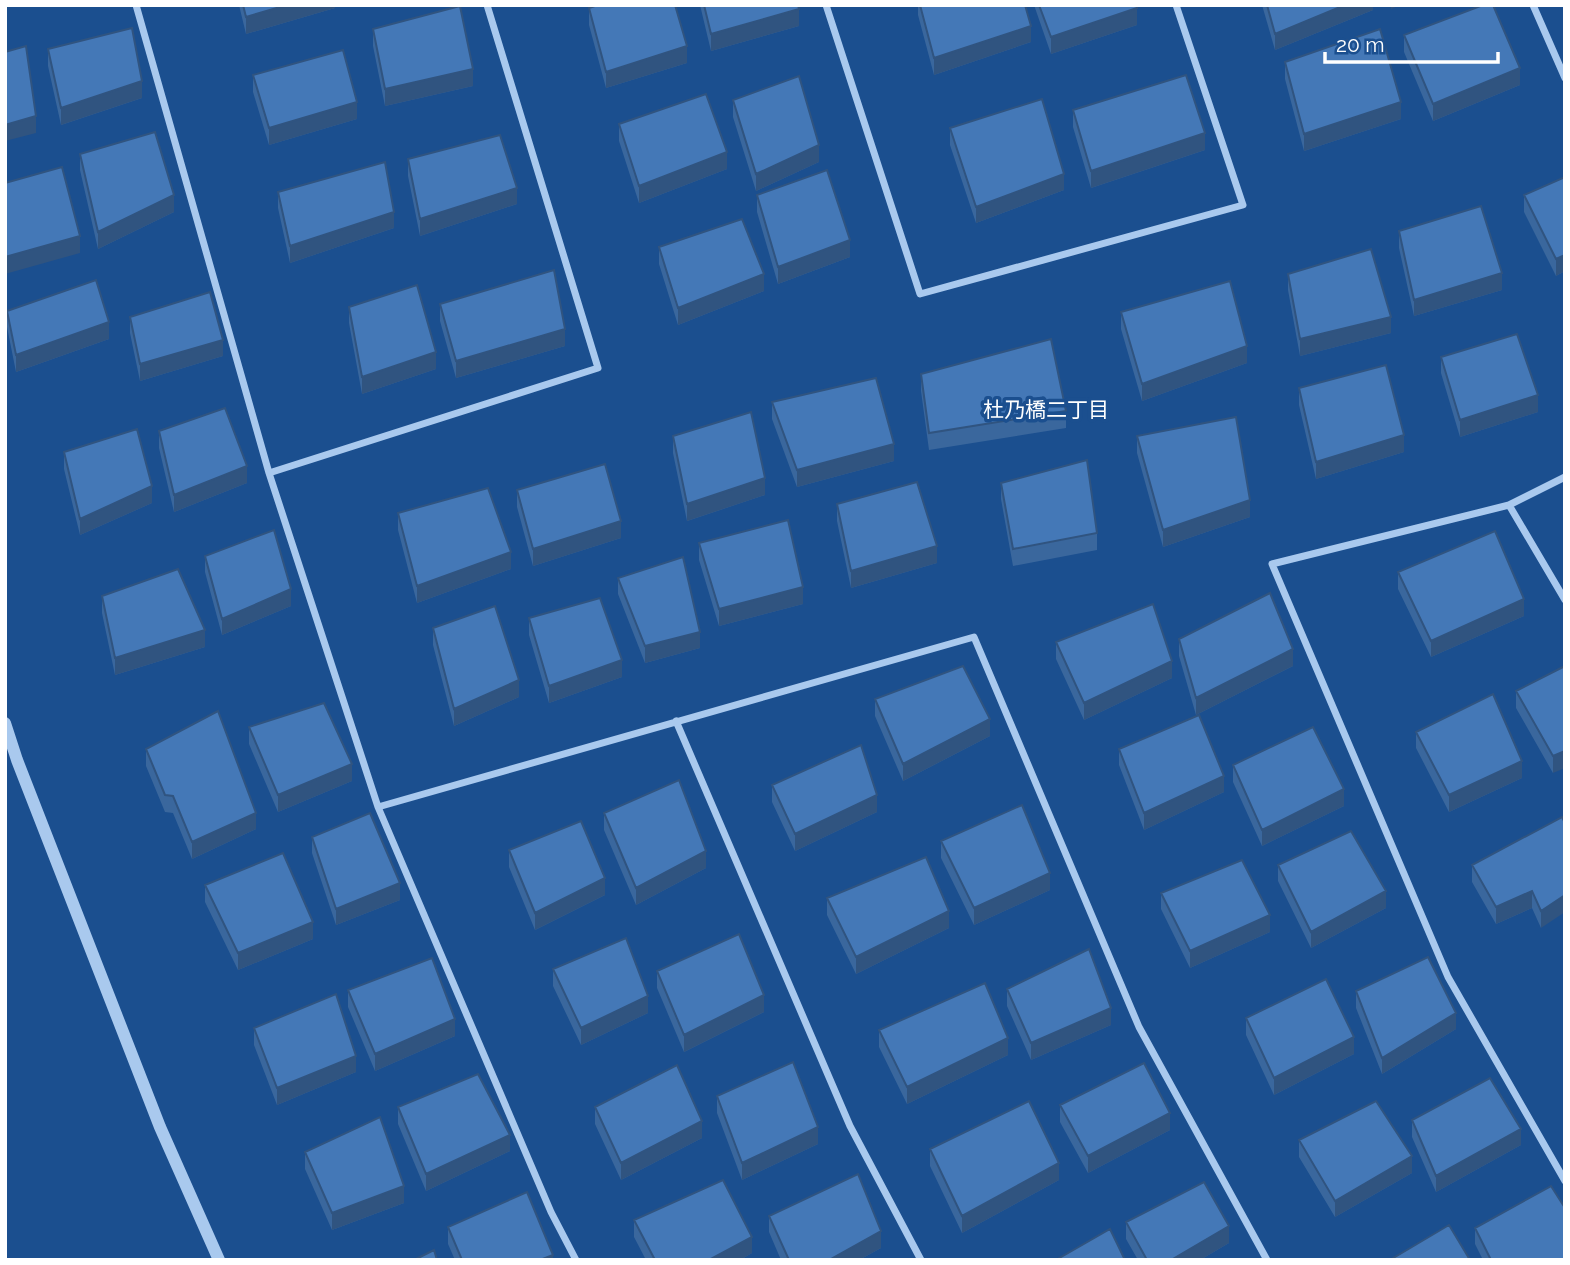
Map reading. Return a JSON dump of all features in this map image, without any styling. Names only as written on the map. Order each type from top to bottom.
[{"type":"street","points":[[136,5],[269,473],[377,807],[551,1212],[576,1260]]},
{"type":"street","points":[[269,473],[598,368],[487,5]]},
{"type":"street","points":[[826,5],[920,293],[1244,205],[1177,5]]},
{"type":"street","points":[[1532,5],[1565,78]]},
{"type":"street","points":[[1565,477],[1509,505],[1272,564],[1448,977],[1565,1181]]},
{"type":"street","points":[[1509,505],[1565,600]]},
{"type":"street","points":[[377,807],[974,637],[1139,1027],[1267,1260]]},
{"type":"street","points":[[676,722],[850,1126],[921,1260]]},
{"type":"street","points":[[5,723],[160,1127],[219,1260]]},
{"type":"building","points":[[243,5],[287,5],[246,17]]},
{"type":"building","points":[[598,5],[675,5],[687,46],[606,72],[589,8]]},
{"type":"building","points":[[704,5],[798,5],[799,9],[711,34]]},
{"type":"building","points":[[920,5],[1025,5],[1031,26],[934,58]]},
{"type":"building","points":[[1039,5],[1136,5],[1137,8],[1051,37]]},
{"type":"building","points":[[1267,5],[1345,5],[1275,34]]},
{"type":"building","points":[[1483,5],[1493,5],[1520,68],[1433,104],[1404,35]]},
{"type":"building","points":[[460,6],[473,69],[385,89],[373,29]]},
{"type":"building","points":[[132,28],[142,81],[61,108],[48,49]]},
{"type":"building","points":[[1380,29],[1401,102],[1304,134],[1285,62]]},
{"type":"building","points":[[26,46],[36,116],[5,125],[5,52]]},
{"type":"building","points":[[343,50],[357,102],[269,128],[253,75]]},
{"type":"building","points":[[1186,75],[1205,133],[1091,171],[1073,110]]},
{"type":"building","points":[[799,76],[819,145],[756,174],[733,100]]},
{"type":"building","points":[[706,94],[727,152],[639,186],[619,124]]},
{"type":"building","points":[[1042,99],[1064,174],[976,207],[950,128]]},
{"type":"building","points":[[155,132],[174,195],[98,232],[80,154]]},
{"type":"building","points":[[500,135],[517,188],[420,219],[408,159]]},
{"type":"building","points":[[385,162],[394,212],[290,246],[278,192]]},
{"type":"building","points":[[62,167],[80,236],[5,257],[5,183]]},
{"type":"building","points":[[827,170],[850,240],[778,267],[757,195]]},
{"type":"building","points":[[1565,177],[1565,255],[1556,259],[1524,195]]},
{"type":"building","points":[[1481,206],[1502,273],[1414,300],[1399,231]]},
{"type":"building","points":[[742,219],[764,274],[678,308],[659,247]]},
{"type":"building","points":[[1371,249],[1391,317],[1300,339],[1288,274]]},
{"type":"building","points":[[554,270],[565,329],[456,361],[440,304]]},
{"type":"building","points":[[96,280],[109,322],[16,355],[7,311]]},
{"type":"building","points":[[1230,281],[1247,346],[1142,384],[1121,312]]},
{"type":"building","points":[[417,285],[436,352],[362,377],[349,307]]},
{"type":"building","points":[[210,292],[223,340],[140,364],[130,317]]},
{"type":"building","points":[[1517,334],[1538,395],[1460,420],[1441,357]]},
{"type":"building","points":[[1051,339],[1066,411],[929,433],[921,374]]},
{"type":"building","points":[[1386,365],[1404,435],[1316,462],[1299,388]]},
{"type":"building","points":[[876,378],[894,444],[797,470],[772,402]]},
{"type":"building","points":[[225,408],[247,466],[174,495],[159,431]]},
{"type":"building","points":[[751,412],[765,478],[687,504],[673,436]]},
{"type":"building","points":[[1236,417],[1250,500],[1163,530],[1137,436]]},
{"type":"building","points":[[137,429],[152,486],[80,519],[64,452]]},
{"type":"building","points":[[1087,460],[1097,533],[1013,549],[1001,483]]},
{"type":"building","points":[[605,464],[621,521],[533,549],[517,490]]},
{"type":"building","points":[[917,482],[937,546],[851,571],[837,504]]},
{"type":"building","points":[[488,488],[511,552],[417,586],[398,513]]},
{"type":"building","points":[[788,520],[803,587],[719,609],[699,543]]},
{"type":"building","points":[[274,530],[291,589],[222,619],[205,556]]},
{"type":"building","points":[[1495,531],[1524,599],[1431,641],[1398,572]]},
{"type":"building","points":[[683,557],[700,632],[645,646],[618,578]]},
{"type":"building","points":[[178,569],[205,630],[115,658],[102,596]]},
{"type":"building","points":[[1270,593],[1293,649],[1196,698],[1179,639]]},
{"type":"building","points":[[600,598],[622,660],[549,686],[529,618]]},
{"type":"building","points":[[1153,604],[1172,661],[1084,703],[1056,642]]},
{"type":"building","points":[[495,606],[519,680],[454,709],[433,628]]},
{"type":"building","points":[[963,666],[990,719],[903,764],[875,699]]},
{"type":"building","points":[[1565,666],[1565,751],[1553,756],[1516,691]]},
{"type":"building","points":[[1493,694],[1522,761],[1449,795],[1416,732]]},
{"type":"building","points":[[324,703],[352,764],[278,795],[249,727]]},
{"type":"building","points":[[218,711],[256,813],[192,842],[173,796],[165,795],[146,749]]},
{"type":"building","points":[[1199,715],[1224,776],[1144,813],[1119,749]]},
{"type":"building","points":[[1313,727],[1344,789],[1262,830],[1233,765]]},
{"type":"building","points":[[861,745],[877,795],[795,834],[772,785]]},
{"type":"building","points":[[679,780],[706,851],[636,888],[604,813]]},
{"type":"building","points":[[1022,805],[1050,873],[974,908],[941,841]]},
{"type":"building","points":[[370,813],[400,883],[336,909],[312,837]]},
{"type":"building","points":[[1562,817],[1565,823],[1565,895],[1541,911],[1532,891],[1496,907],[1472,865]]},
{"type":"building","points":[[581,821],[605,878],[535,913],[509,850]]},
{"type":"building","points":[[1351,831],[1386,891],[1311,932],[1278,865]]},
{"type":"building","points":[[283,853],[313,922],[238,953],[205,885]]},
{"type":"building","points":[[926,857],[949,911],[856,957],[827,898]]},
{"type":"building","points":[[1242,860],[1270,915],[1190,951],[1161,893]]},
{"type":"building","points":[[739,934],[764,995],[684,1035],[657,971]]},
{"type":"building","points":[[626,938],[648,996],[581,1028],[553,969]]},
{"type":"building","points":[[1089,949],[1111,1008],[1031,1043],[1007,989]]},
{"type":"building","points":[[1428,957],[1456,1013],[1382,1058],[1356,991]]},
{"type":"building","points":[[432,958],[455,1019],[375,1054],[348,990]]},
{"type":"building","points":[[1326,979],[1354,1037],[1274,1078],[1246,1018]]},
{"type":"building","points":[[985,983],[1008,1038],[907,1087],[879,1030]]},
{"type":"building","points":[[336,994],[356,1056],[277,1088],[254,1028]]},
{"type":"building","points":[[793,1062],[818,1127],[742,1163],[717,1096]]},
{"type":"building","points":[[1144,1063],[1170,1113],[1088,1156],[1060,1105]]},
{"type":"building","points":[[677,1065],[702,1121],[621,1163],[595,1107]]},
{"type":"building","points":[[478,1074],[510,1135],[426,1174],[398,1107]]},
{"type":"building","points":[[1490,1078],[1521,1129],[1436,1176],[1412,1120]]},
{"type":"building","points":[[1029,1101],[1059,1163],[962,1216],[930,1149]]},
{"type":"building","points":[[1376,1101],[1412,1156],[1335,1201],[1299,1140]]},
{"type":"building","points":[[380,1117],[404,1186],[332,1213],[305,1152]]},
{"type":"building","points":[[858,1174],[881,1231],[829,1260],[789,1260],[769,1216]]},
{"type":"building","points":[[723,1180],[752,1237],[709,1260],[655,1260],[634,1220]]},
{"type":"building","points":[[1204,1182],[1229,1226],[1171,1260],[1147,1260],[1126,1222]]},
{"type":"building","points":[[1551,1186],[1565,1208],[1565,1260],[1491,1260],[1475,1228]]},
{"type":"building","points":[[527,1192],[553,1255],[540,1260],[462,1260],[448,1227]]},
{"type":"building","points":[[1449,1225],[1470,1260],[1390,1260]]},
{"type":"building","points":[[1110,1229],[1125,1260],[1056,1260]]},
{"type":"building","points":[[434,1250],[437,1260],[414,1260]]},
{"type":"district","name":"杜乃橋二丁目","points":[[1046,410]]}]
